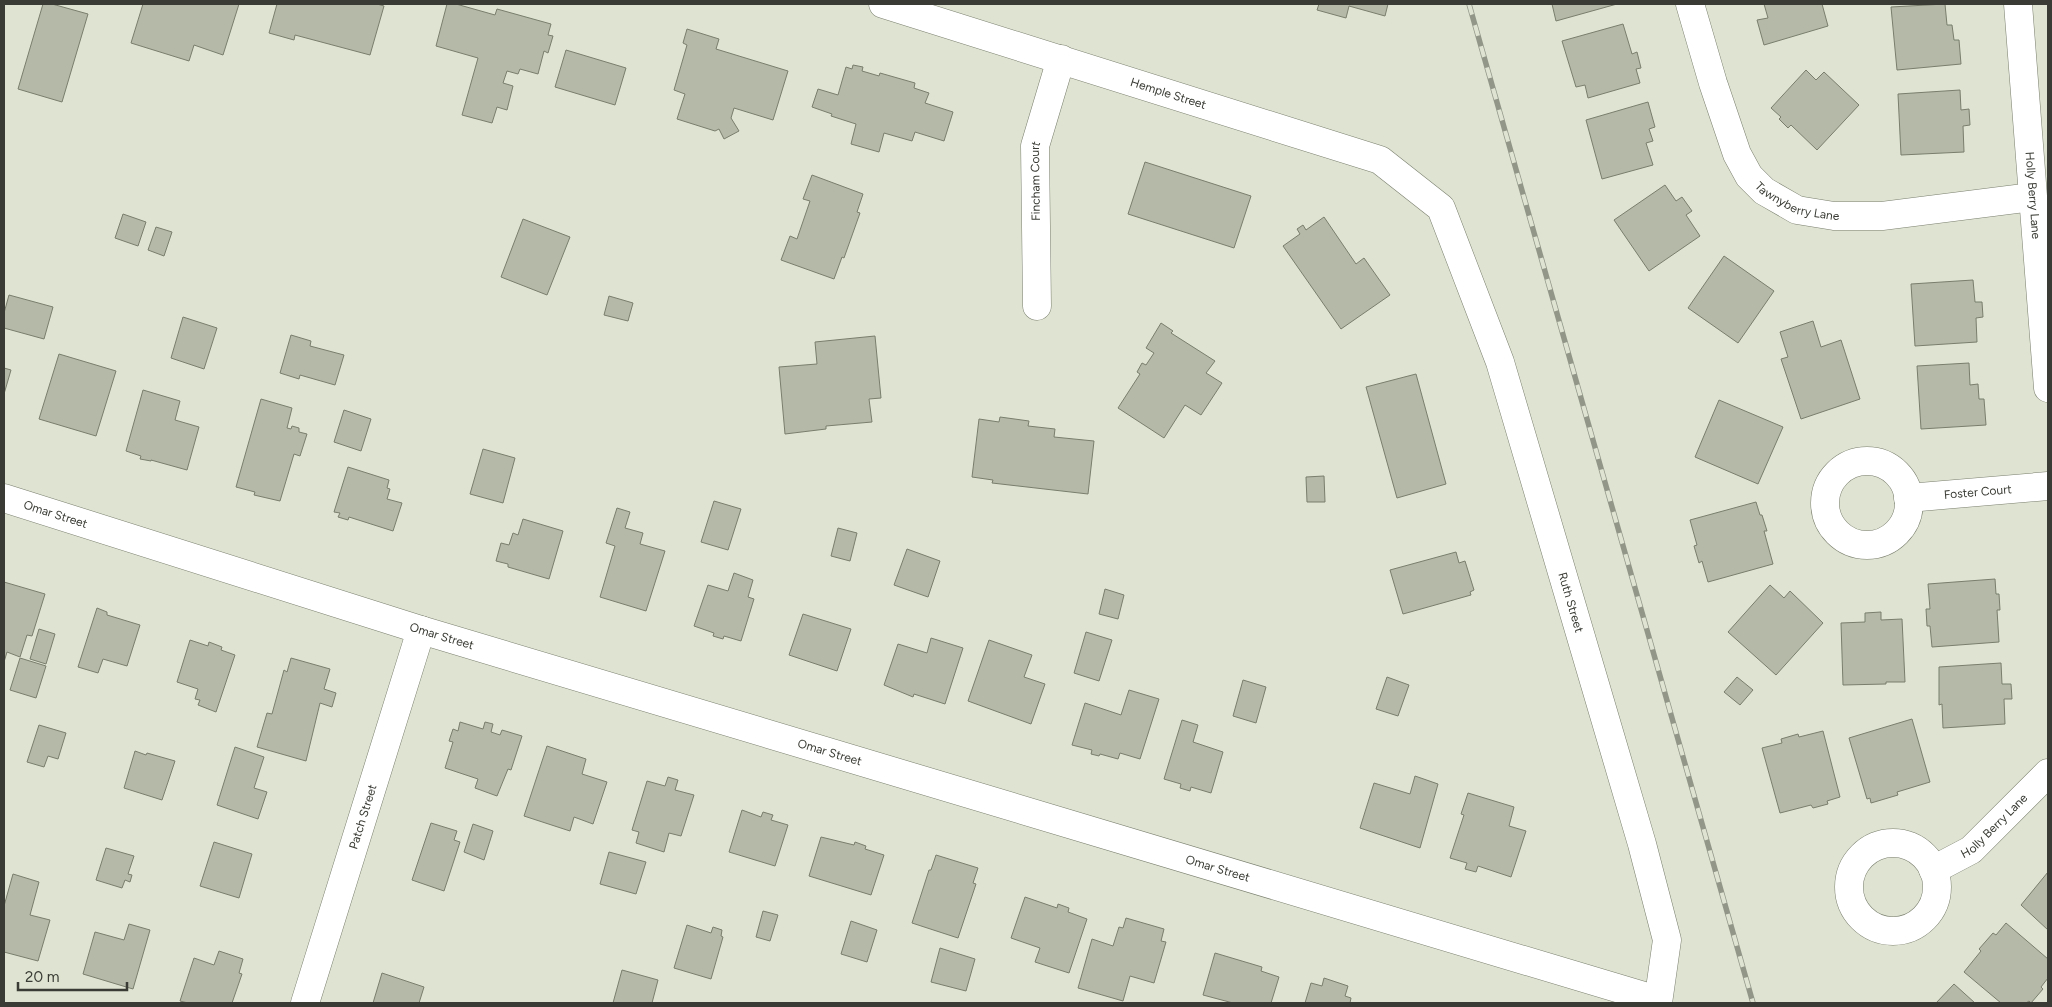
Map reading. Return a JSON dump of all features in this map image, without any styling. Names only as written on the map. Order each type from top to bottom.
[{"type":"street","name":"Hemple Street","points":[[883,4],[1380,160],[1440,208]]},
{"type":"street","name":"Tawnyberry Lane","points":[[1690,4],[1737,154],[1749,176],[1772,196],[1797,210],[1843,216],[1882,216],[2032,197]]},
{"type":"street","name":"Holly Berry Lane","points":[[2018,4],[2048,388]]},
{"type":"street","name":"Fincham Court","points":[[1037,306],[1035,146],[1061,59]]},
{"type":"street","name":"Ruth Street","points":[[1440,208],[1500,362],[1642,844],[1667,940],[1658,1002]]},
{"type":"street","name":"Foster Court","points":[[1908,498],[2048,486]]},
{"type":"street","name":"Omar Street","points":[[4,498],[421,630],[1658,1002]]},
{"type":"street","name":"Patch Street","points":[[305,1003],[421,630]]},
{"type":"street","name":"Holly Berry Lane","points":[[1933,870],[1971,850],[2048,773]]},
{"type":"building","points":[[43,4],[52,4],[88,14],[62,102],[18,89]]},
{"type":"building","points":[[143,4],[239,4],[223,55],[194,45],[189,61],[131,43]]},
{"type":"building","points":[[277,4],[377,4],[384,6],[370,55],[295,35],[294,40],[269,33]]},
{"type":"building","points":[[447,4],[456,4],[495,15],[497,9],[551,24],[548,35],[553,36],[548,53],[544,51],[538,74],[520,69],[518,74],[507,71],[503,83],[513,86],[507,110],[497,107],[492,123],[462,115],[478,58],[436,46]]},
{"type":"building","points":[[1319,4],[1388,4],[1385,16],[1349,6],[1346,18],[1317,10]]},
{"type":"building","points":[[1552,4],[1617,4],[1556,21]]},
{"type":"building","points":[[1764,4],[1822,4],[1828,26],[1764,45],[1757,20],[1768,18]]},
{"type":"building","points":[[1945,4],[1947,25],[1952,25],[1954,40],[1959,40],[1961,64],[1897,70],[1891,7]]},
{"type":"building","points":[[1623,24],[1632,54],[1637,52],[1641,68],[1636,69],[1640,83],[1588,98],[1585,85],[1576,87],[1562,41]]},
{"type":"building","points":[[687,29],[719,39],[716,49],[788,71],[773,120],[734,108],[731,118],[739,131],[724,139],[719,129],[715,131],[677,119],[685,94],[674,90],[687,45],[683,43]]},
{"type":"building","points":[[566,50],[626,68],[615,105],[555,87]]},
{"type":"building","points":[[853,65],[863,67],[862,71],[879,76],[880,73],[915,83],[914,88],[929,93],[925,103],[953,112],[944,141],[915,132],[912,141],[884,133],[879,152],[851,144],[856,124],[831,116],[832,114],[812,107],[818,89],[838,95],[846,67],[852,69]]},
{"type":"building","points":[[1806,70],[1816,80],[1824,72],[1859,105],[1817,150],[1791,125],[1788,128],[1779,119],[1781,117],[1771,108]]},
{"type":"building","points":[[1960,90],[1961,110],[1969,109],[1970,125],[1963,126],[1964,152],[1901,155],[1898,94]]},
{"type":"building","points":[[1648,102],[1655,127],[1649,129],[1653,141],[1646,143],[1653,165],[1602,179],[1586,120]]},
{"type":"building","points":[[1145,162],[1251,196],[1234,248],[1128,214]]},
{"type":"building","points":[[812,175],[863,194],[857,212],[860,213],[844,258],[842,257],[834,279],[781,260],[790,236],[797,239],[810,201],[803,199]]},
{"type":"building","points":[[1665,185],[1676,201],[1682,197],[1692,211],[1686,215],[1700,236],[1649,271],[1614,220]]},
{"type":"building","points":[[123,214],[146,222],[138,246],[115,238]]},
{"type":"building","points":[[1324,217],[1356,264],[1364,258],[1390,295],[1341,329],[1283,246],[1300,234],[1297,229],[1303,225],[1306,230]]},
{"type":"building","points":[[523,219],[570,237],[547,295],[501,277]]},
{"type":"building","points":[[156,227],[172,232],[164,256],[148,250]]},
{"type":"building","points":[[1724,256],[1774,291],[1738,343],[1688,308]]},
{"type":"building","points":[[1973,280],[1975,302],[1982,302],[1983,317],[1976,318],[1977,342],[1915,346],[1911,284]]},
{"type":"building","points":[[9,295],[53,307],[44,339],[4,328],[4,313]]},
{"type":"building","points":[[609,296],[633,303],[628,321],[604,315]]},
{"type":"building","points":[[183,317],[217,328],[204,369],[171,358]]},
{"type":"building","points":[[1813,321],[1821,347],[1841,340],[1860,399],[1801,419],[1781,359],[1788,357],[1780,332]]},
{"type":"building","points":[[1161,323],[1173,331],[1171,333],[1215,361],[1206,373],[1222,383],[1201,415],[1185,405],[1164,438],[1118,408],[1140,374],[1137,372],[1142,363],[1146,365],[1154,353],[1146,348]]},
{"type":"building","points":[[291,335],[311,341],[310,346],[344,355],[335,385],[300,375],[299,379],[280,373]]},
{"type":"building","points":[[875,336],[881,398],[869,399],[872,422],[826,426],[826,429],[785,434],[779,367],[817,364],[815,342]]},
{"type":"building","points":[[59,354],[116,371],[96,436],[39,419]]},
{"type":"building","points":[[1969,363],[1970,385],[1978,384],[1979,399],[1984,399],[1986,425],[1921,429],[1917,366]]},
{"type":"building","points":[[4,368],[11,370],[4,394]]},
{"type":"building","points":[[1416,374],[1446,484],[1397,498],[1366,387]]},
{"type":"building","points":[[143,390],[180,401],[175,420],[199,427],[187,470],[151,460],[140,459],[141,456],[126,451]]},
{"type":"building","points":[[261,399],[292,408],[287,428],[291,429],[292,426],[299,428],[299,432],[307,434],[300,456],[294,454],[280,501],[254,495],[255,492],[236,487]]},
{"type":"building","points":[[1719,400],[1783,427],[1758,484],[1695,457]]},
{"type":"building","points":[[344,410],[371,419],[361,451],[334,442]]},
{"type":"building","points":[[1000,417],[1029,421],[1028,426],[1055,429],[1054,437],[1094,441],[1088,494],[992,483],[993,480],[972,477],[979,419],[999,422]]},
{"type":"building","points":[[483,449],[515,458],[503,503],[470,494]]},
{"type":"building","points":[[348,467],[389,480],[387,488],[390,489],[387,499],[402,503],[393,531],[349,517],[348,520],[338,517],[340,513],[334,512]]},
{"type":"building","points":[[1324,476],[1325,502],[1307,502],[1306,477]]},
{"type":"building","points":[[714,501],[741,509],[728,550],[701,542]]},
{"type":"building","points":[[1756,502],[1767,531],[1764,531],[1773,564],[1708,582],[1702,561],[1699,563],[1694,546],[1697,545],[1690,520]]},
{"type":"building","points":[[617,508],[630,512],[625,528],[643,533],[640,544],[665,551],[646,611],[600,597],[615,546],[606,543]]},
{"type":"building","points":[[523,519],[563,531],[549,579],[508,567],[508,564],[496,561],[501,543],[509,545],[513,533],[518,535]]},
{"type":"building","points":[[838,528],[857,533],[850,561],[831,556]]},
{"type":"building","points":[[907,549],[940,561],[928,597],[894,585]]},
{"type":"building","points":[[1456,552],[1459,563],[1465,561],[1474,590],[1470,592],[1471,595],[1403,614],[1390,570]]},
{"type":"building","points":[[734,573],[753,580],[748,597],[754,599],[741,641],[724,636],[723,639],[713,636],[714,633],[694,626],[708,585],[728,591]]},
{"type":"building","points":[[1995,579],[1996,594],[1999,594],[2000,610],[1997,610],[1999,642],[1932,647],[1930,626],[1927,626],[1926,609],[1930,609],[1928,584]]},
{"type":"building","points":[[4,582],[45,594],[32,636],[27,635],[20,657],[7,652],[4,662]]},
{"type":"building","points":[[1770,585],[1784,598],[1790,591],[1823,623],[1776,675],[1728,632]]},
{"type":"building","points":[[1105,589],[1124,595],[1118,619],[1099,614]]},
{"type":"building","points":[[97,608],[107,612],[107,615],[140,625],[127,666],[103,659],[98,673],[78,667]]},
{"type":"building","points":[[1881,612],[1881,620],[1902,619],[1905,682],[1843,685],[1841,623],[1865,622],[1865,613]]},
{"type":"building","points":[[803,614],[851,629],[837,671],[789,655]]},
{"type":"building","points":[[39,629],[55,634],[46,664],[30,659]]},
{"type":"building","points":[[1086,632],[1112,640],[1099,681],[1074,673]]},
{"type":"building","points":[[931,638],[963,648],[945,704],[914,694],[913,697],[884,685],[898,644],[927,653]]},
{"type":"building","points":[[190,640],[208,646],[209,642],[222,647],[221,650],[235,655],[216,712],[198,705],[200,700],[195,699],[198,689],[177,682]]},
{"type":"building","points":[[989,640],[1032,655],[1024,677],[1045,684],[1031,724],[968,701]]},
{"type":"building","points":[[20,658],[46,666],[36,698],[10,690]]},
{"type":"building","points":[[291,658],[330,669],[324,689],[336,693],[332,707],[320,703],[306,761],[257,747],[267,713],[272,714],[284,670],[287,672]]},
{"type":"building","points":[[2001,663],[2002,684],[2011,684],[2012,699],[2004,699],[2005,724],[1943,728],[1942,704],[1939,705],[1939,667]]},
{"type":"building","points":[[1387,677],[1409,685],[1398,716],[1376,709]]},
{"type":"building","points":[[1737,677],[1753,690],[1740,705],[1724,692]]},
{"type":"building","points":[[1243,680],[1266,687],[1256,723],[1233,716]]},
{"type":"building","points":[[1129,690],[1159,699],[1140,759],[1120,753],[1118,759],[1100,754],[1099,756],[1091,754],[1092,750],[1072,745],[1085,703],[1121,715]]},
{"type":"building","points":[[1912,719],[1930,782],[1897,792],[1898,795],[1871,803],[1870,798],[1867,799],[1849,738]]},
{"type":"building","points":[[1182,720],[1198,725],[1193,742],[1223,752],[1211,793],[1191,787],[1190,791],[1180,788],[1181,784],[1164,779]]},
{"type":"building","points":[[460,722],[483,729],[485,722],[493,724],[491,732],[500,735],[502,730],[522,736],[511,770],[508,769],[497,796],[475,788],[478,779],[445,768],[453,742],[449,741],[453,729],[458,731]]},
{"type":"building","points":[[39,725],[66,733],[58,759],[48,756],[44,767],[27,762]]},
{"type":"building","points":[[1823,731],[1840,797],[1827,801],[1828,804],[1813,808],[1811,805],[1780,813],[1762,748],[1782,743],[1781,739],[1798,734],[1799,737]]},
{"type":"building","points":[[547,746],[586,759],[582,774],[607,782],[593,824],[574,817],[570,831],[524,816]]},
{"type":"building","points":[[235,747],[264,757],[254,788],[267,792],[258,819],[217,805]]},
{"type":"building","points":[[135,751],[175,761],[162,800],[124,788]]},
{"type":"building","points":[[1415,776],[1438,784],[1420,848],[1360,828],[1374,783],[1410,794]]},
{"type":"building","points":[[668,777],[678,780],[675,790],[694,795],[681,836],[669,833],[664,852],[636,843],[639,832],[632,830],[647,781],[665,786]]},
{"type":"building","points":[[1468,793],[1514,807],[1509,826],[1526,831],[1511,877],[1478,866],[1476,872],[1465,869],[1467,863],[1450,858],[1464,815],[1461,814]]},
{"type":"building","points":[[742,810],[761,817],[763,812],[773,815],[771,820],[788,825],[775,866],[729,852]]},
{"type":"building","points":[[431,823],[457,831],[454,840],[460,842],[444,891],[412,880]]},
{"type":"building","points":[[473,824],[493,831],[484,860],[464,852]]},
{"type":"building","points":[[821,837],[854,845],[855,842],[866,846],[865,849],[884,855],[871,895],[809,876]]},
{"type":"building","points":[[214,842],[252,854],[239,898],[200,886]]},
{"type":"building","points":[[106,848],[134,856],[128,874],[132,875],[130,882],[125,880],[122,888],[96,880]]},
{"type":"building","points":[[609,852],[646,862],[636,894],[600,884]]},
{"type":"building","points":[[936,855],[978,868],[973,883],[976,884],[958,938],[912,923],[929,870],[931,870]]},
{"type":"building","points":[[2048,872],[2048,930],[2021,905]]},
{"type":"building","points":[[13,874],[39,882],[30,915],[50,920],[38,961],[4,952],[4,906]]},
{"type":"building","points":[[1025,897],[1057,908],[1058,904],[1069,908],[1068,912],[1087,919],[1069,973],[1035,962],[1040,948],[1011,938]]},
{"type":"building","points":[[763,911],[778,915],[770,941],[756,937]]},
{"type":"building","points":[[1126,918],[1164,929],[1161,941],[1166,942],[1154,983],[1130,976],[1123,1001],[1078,988],[1092,939],[1113,946],[1119,927],[1123,928]]},
{"type":"building","points":[[851,921],[877,930],[867,962],[841,954]]},
{"type":"building","points":[[2006,923],[2048,959],[2048,978],[2041,987],[2043,989],[2031,1003],[2029,1001],[2026,1003],[2001,1003],[1964,972],[1981,951],[1979,949],[1993,933],[1996,935]]},
{"type":"building","points":[[129,924],[150,930],[133,989],[83,974],[95,932],[124,940]]},
{"type":"building","points":[[687,925],[711,933],[713,927],[722,930],[721,936],[723,937],[711,979],[674,968]]},
{"type":"building","points":[[940,948],[975,959],[966,991],[931,982]]},
{"type":"building","points":[[219,951],[243,959],[239,973],[242,974],[232,1003],[188,1003],[180,1001],[194,958],[214,965]]},
{"type":"building","points":[[1215,953],[1262,967],[1261,971],[1279,977],[1271,1003],[1233,1003],[1203,995]]},
{"type":"building","points":[[622,970],[658,980],[652,1003],[613,1003]]},
{"type":"building","points":[[382,973],[424,987],[419,1003],[373,1003]]},
{"type":"building","points":[[1324,978],[1348,986],[1345,996],[1351,998],[1350,1003],[1305,1003],[1311,983],[1322,986]]},
{"type":"building","points":[[1954,984],[1975,1003],[1936,1003]]},
{"type":"railway","points":[[1469,4],[1753,1003]]}]
